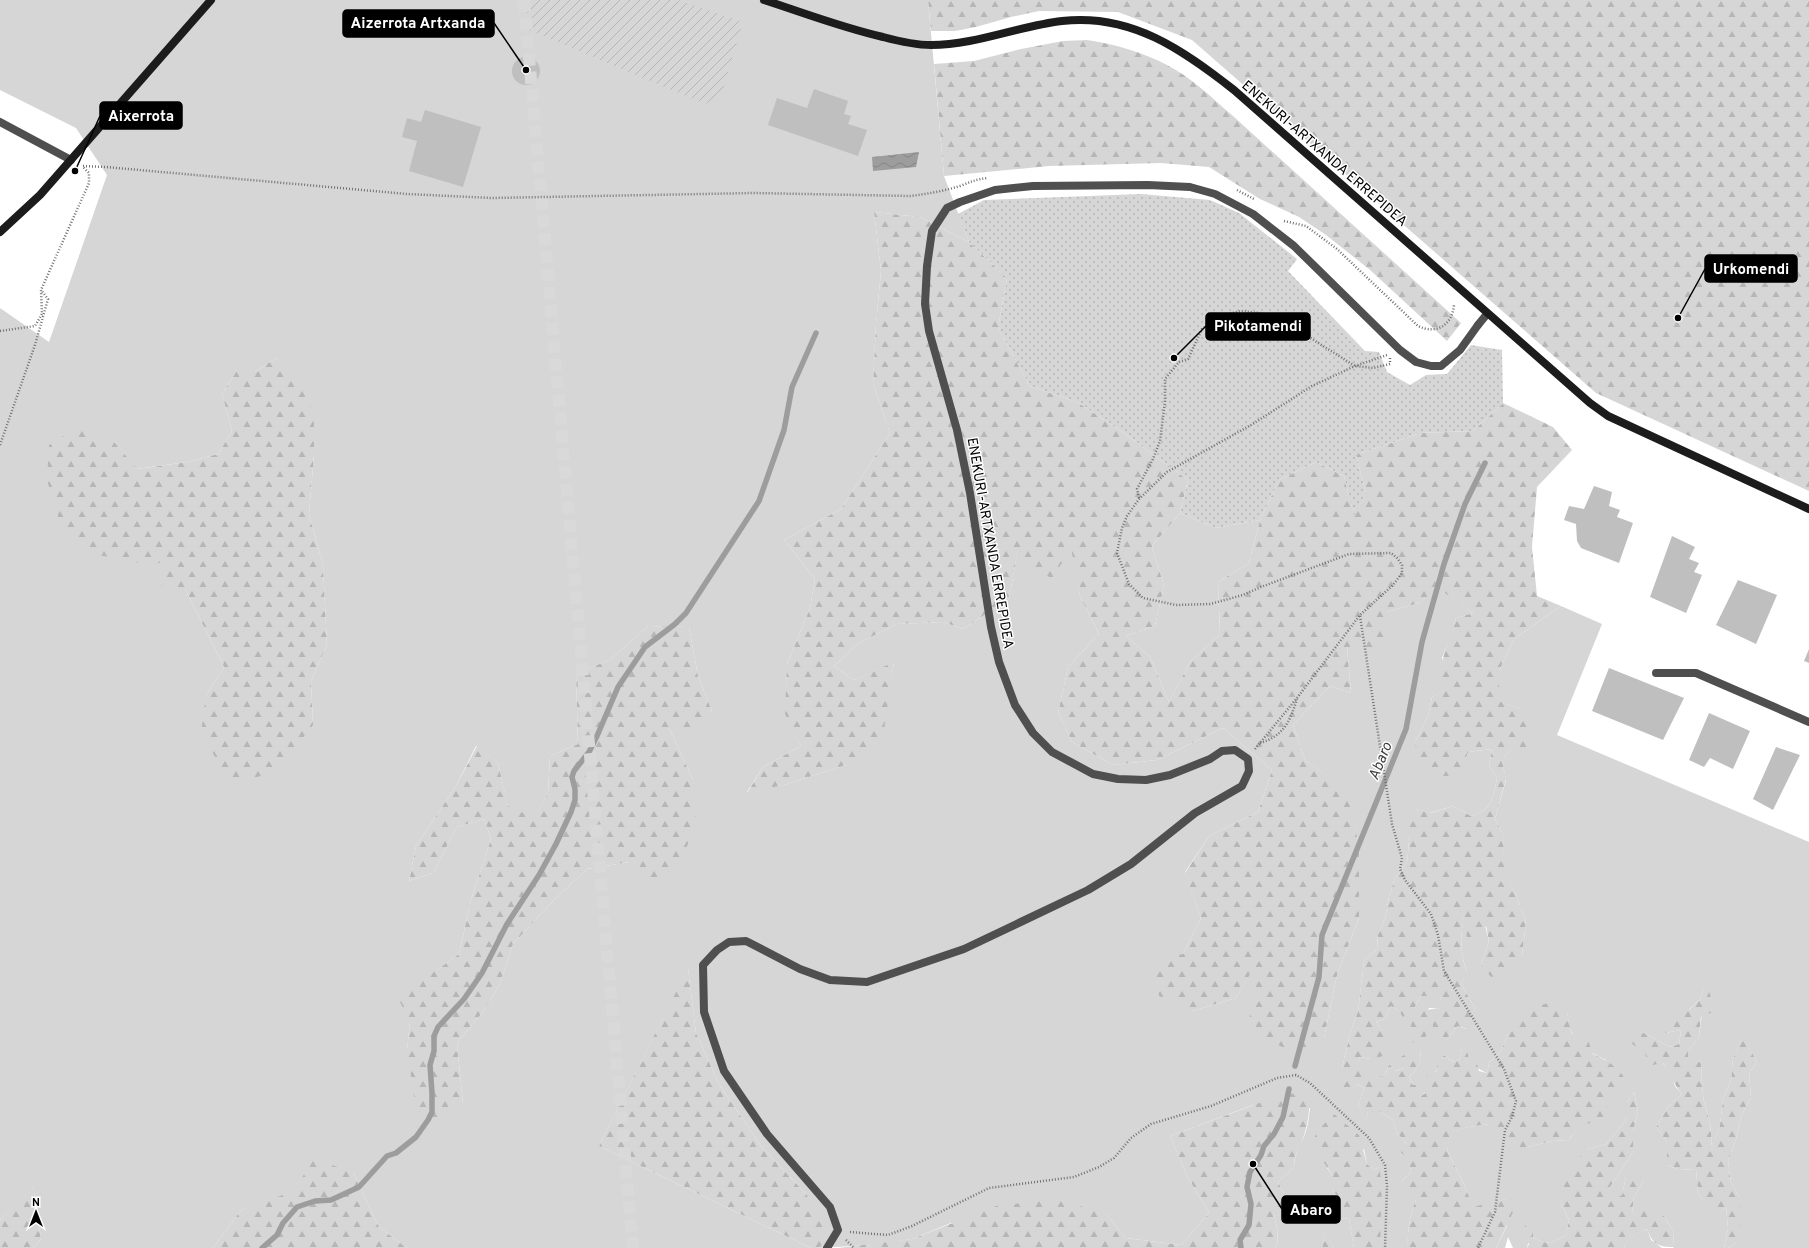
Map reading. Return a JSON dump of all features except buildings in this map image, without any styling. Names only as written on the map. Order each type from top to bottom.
[{"type":"street","points":[[0,232],[26,209],[71,160],[211,0]]},
{"type":"street","name":"ENEKURI-ARTXANDA ERREPIDEA","points":[[764,0],[862,32],[911,43],[930,45],[955,44],[1062,21],[1090,20],[1117,24],[1166,42],[1201,64],[1234,90],[1590,403],[1608,416],[1809,509]]},
{"type":"street","points":[[0,122],[71,160]]},
{"type":"street","name":"ENEKURI-ARTXANDA ERREPIDEA","points":[[1248,759],[1235,750],[1222,751],[1210,759],[1170,775],[1146,780],[1118,780],[1093,774],[1052,752],[1033,733],[1015,706],[999,662],[991,627],[970,493],[957,430],[929,331],[925,304],[927,266],[932,231],[948,208],[960,202],[995,190],[1033,186],[1148,185],[1190,187],[1216,194],[1253,214],[1294,246],[1400,350],[1416,362],[1431,366],[1441,366],[1460,350],[1487,314]]},
{"type":"street","points":[[1656,673],[1696,673],[1809,722]]},
{"type":"street","points":[[827,1248],[838,1230],[830,1207],[767,1134],[724,1070],[704,1012],[703,965],[717,950],[729,942],[746,941],[800,969],[830,980],[867,982],[964,949],[1088,890],[1130,864],[1195,813],[1242,786],[1248,771],[1248,759]]},
{"type":"path","points":[[0,331],[35,326],[42,314],[41,290],[89,183],[89,173],[82,166],[407,194],[492,198],[754,193],[910,196],[934,193],[976,179],[990,178]]},
{"type":"path","points":[[1235,188],[1248,194],[1260,203]]},
{"type":"path","points":[[1278,216],[1284,221],[1306,226],[1337,249],[1418,326],[1426,330],[1448,323],[1453,315],[1454,305]]},
{"type":"path","points":[[0,445],[31,359],[48,299],[41,290]]},
{"type":"path","points":[[1139,499],[1137,489],[1153,459],[1160,441],[1166,401],[1166,379],[1179,362],[1188,359],[1202,329],[1220,316],[1241,311],[1259,313],[1288,324],[1355,366],[1373,368],[1385,366],[1390,364],[1391,354],[1355,366],[1312,386],[1251,425],[1167,472],[1139,499],[1127,516],[1122,528],[1117,553],[1129,584],[1142,598],[1176,605],[1210,604],[1243,595],[1260,587],[1349,554],[1391,553],[1402,565],[1402,573],[1393,585],[1360,615],[1297,698],[1248,759]]},
{"type":"path","points":[[1360,615],[1392,824],[1402,858],[1400,869],[1405,880],[1431,914],[1438,935],[1444,971],[1504,1069],[1516,1101],[1512,1117],[1505,1130],[1495,1212],[1478,1248]]},
{"type":"path","points":[[1260,743],[1272,739],[1291,719],[1297,698]]},
{"type":"path","points":[[838,1230],[888,1235],[912,1226],[989,1188],[1074,1177],[1099,1167],[1114,1158],[1130,1138],[1151,1124],[1211,1106],[1277,1078],[1296,1075],[1310,1083],[1369,1138],[1385,1165],[1387,1186],[1385,1248]]},
{"type":"green space","points":[[0,0],[928,0],[944,176],[969,242],[920,217],[874,212],[881,271],[876,323],[873,384],[890,433],[841,509],[784,540],[815,579],[810,608],[787,664],[786,714],[801,746],[763,767],[747,792],[787,784],[846,765],[888,697],[894,663],[854,680],[834,666],[859,643],[897,624],[943,622],[963,629],[1009,599],[1017,554],[1072,547],[1080,596],[1099,634],[1068,667],[1058,713],[1072,742],[1113,765],[1157,760],[1223,728],[1272,770],[1258,812],[1209,836],[1185,872],[1201,918],[1183,954],[1192,1011],[1236,998],[1256,963],[1324,1038],[1337,975],[1359,918],[1359,845],[1345,789],[1305,760],[1293,725],[1330,686],[1351,693],[1347,646],[1387,612],[1419,603],[1438,587],[1473,613],[1456,618],[1442,658],[1450,689],[1432,697],[1428,716],[1415,742],[1468,752],[1492,749],[1489,765],[1497,778],[1496,785],[1493,797],[1487,807],[1471,816],[1453,806],[1430,813],[1417,809],[1404,820],[1409,841],[1407,863],[1395,878],[1389,897],[1385,919],[1378,934],[1377,949],[1364,961],[1358,1011],[1350,1034],[1342,1068],[1348,1093],[1358,1084],[1364,1088],[1358,1105],[1366,1119],[1368,1112],[1380,1112],[1393,1120],[1397,1133],[1407,1144],[1411,1172],[1401,1182],[1416,1199],[1409,1223],[1408,1248],[1380,1248],[1379,1167],[1374,1170],[1367,1164],[1364,1149],[1327,1168],[1333,1176],[1333,1190],[1341,1202],[1341,1218],[1349,1219],[1354,1248],[1334,1248],[1325,1233],[1322,1248],[1276,1248],[1278,1235],[1274,1214],[1286,1198],[1278,1182],[1294,1167],[1297,1151],[1308,1125],[1310,1108],[1253,1105],[1170,1136],[1187,1176],[1209,1213],[1181,1245],[1126,1238],[1106,1214],[951,1223],[912,1239],[871,1245],[872,1248],[867,1248],[870,1245],[818,1248],[825,1244],[806,1194],[761,1146],[719,1084],[696,1033],[688,969],[599,1146],[811,1248],[407,1248],[379,1227],[353,1172],[241,1210],[213,1248],[33,1248],[41,1239],[33,1186],[0,1220],[0,308],[49,342],[107,175],[76,128],[0,90]],"holes":[[[276,358],[314,414],[314,455],[309,514],[323,565],[327,645],[311,681],[313,725],[206,695],[224,667],[185,589],[170,563],[140,563],[115,443],[136,469],[187,462],[218,454],[232,431],[222,394],[236,372],[255,372]],[[648,626],[689,627],[698,676],[712,711],[669,728],[693,780],[630,862],[587,869],[552,902],[513,944],[499,986],[482,1013],[457,1043],[463,1104],[407,1050],[410,1022],[437,970],[459,954],[471,900],[491,839],[484,819],[457,827],[433,873],[409,881],[416,846],[456,786],[476,746],[498,763],[508,807],[534,819],[548,793],[550,756],[578,744],[576,674],[611,659]]]},
{"type":"green space","points":[[530,0],[678,0],[743,22],[721,96],[705,104],[524,28]]},
{"type":"green space","points":[[928,0],[1809,0],[1809,491],[1596,393],[1192,40],[1118,12],[1039,11],[955,31],[931,31]]},
{"type":"green space","points":[[1087,40],[1118,46],[1148,56],[1176,70],[1201,88],[1461,323],[1447,341],[1369,269],[1326,235],[1299,217],[1260,199],[1209,167],[1161,163],[1049,166],[944,176],[934,64],[974,61],[1021,49],[1063,41]]},
{"type":"green space","points":[[1141,194],[1210,200],[1239,213],[1297,259],[1288,271],[1365,351],[1379,352],[1387,372],[1410,385],[1426,375],[1447,374],[1471,345],[1502,350],[1503,403],[1473,431],[1420,433],[1356,455],[1366,493],[1354,516],[1344,476],[1316,462],[1279,480],[1260,520],[1216,528],[1180,513],[1188,480],[1124,433],[1079,403],[1030,386],[998,328],[1007,278],[969,242],[958,214],[984,200]]},
{"type":"green space","points":[[874,212],[920,217],[969,242],[1007,278],[998,328],[1030,386],[1079,403],[1124,433],[1188,480],[1180,513],[1152,546],[1164,586],[1155,626],[1126,636],[1150,657],[1169,702],[1190,662],[1220,634],[1218,582],[1249,563],[1260,520],[1279,480],[1316,462],[1344,476],[1354,515],[1366,493],[1356,455],[1420,433],[1473,431],[1503,403],[1553,427],[1572,450],[1537,487],[1532,547],[1537,596],[1561,606],[1514,639],[1499,671],[1499,701],[1520,709],[1530,728],[1526,747],[1511,749],[1502,761],[1506,779],[1495,819],[1503,834],[1505,876],[1516,894],[1526,922],[1522,956],[1510,972],[1491,977],[1481,965],[1489,941],[1486,926],[1476,940],[1467,938],[1464,917],[1461,945],[1467,973],[1461,984],[1475,1008],[1467,1029],[1458,1026],[1449,1036],[1443,1048],[1432,1039],[1433,1023],[1422,1043],[1409,1042],[1409,1034],[1416,1016],[1426,1010],[1441,1008],[1440,996],[1421,996],[1414,1009],[1403,1017],[1399,1011],[1391,1006],[1385,1019],[1376,1022],[1383,1031],[1394,1033],[1384,1042],[1375,1044],[1383,1056],[1371,1059],[1360,1057],[1357,1067],[1370,1069],[1375,1077],[1385,1076],[1389,1064],[1396,1071],[1404,1068],[1401,1057],[1409,1052],[1420,1050],[1421,1058],[1419,1065],[1409,1077],[1413,1085],[1419,1085],[1420,1097],[1425,1093],[1424,1080],[1429,1073],[1436,1072],[1438,1063],[1444,1055],[1453,1062],[1460,1059],[1462,1047],[1468,1054],[1469,1064],[1476,1060],[1479,1071],[1487,1073],[1489,1063],[1501,1051],[1508,1034],[1536,1006],[1553,1002],[1567,1012],[1571,1032],[1578,1041],[1588,1040],[1593,1054],[1612,1064],[1623,1075],[1626,1080],[1617,1096],[1608,1093],[1608,1108],[1600,1122],[1585,1124],[1576,1131],[1569,1140],[1552,1141],[1528,1147],[1518,1147],[1493,1135],[1489,1124],[1469,1127],[1452,1132],[1447,1150],[1464,1184],[1473,1207],[1506,1199],[1514,1210],[1496,1248],[1408,1248],[1409,1223],[1416,1199],[1405,1195],[1401,1182],[1411,1172],[1408,1158],[1398,1150],[1407,1144],[1397,1133],[1393,1120],[1380,1112],[1368,1112],[1366,1120],[1358,1105],[1364,1088],[1358,1084],[1348,1094],[1342,1084],[1342,1068],[1350,1034],[1358,1011],[1364,961],[1377,949],[1378,934],[1385,919],[1389,897],[1395,878],[1407,863],[1409,841],[1403,820],[1417,809],[1431,813],[1453,806],[1471,816],[1478,813],[1487,807],[1493,797],[1497,778],[1489,765],[1492,749],[1468,752],[1459,775],[1432,777],[1418,762],[1415,742],[1428,716],[1432,697],[1449,689],[1443,682],[1441,675],[1445,650],[1456,618],[1473,613],[1438,588],[1419,603],[1387,612],[1382,648],[1347,647],[1351,693],[1330,686],[1293,725],[1305,760],[1346,789],[1359,845],[1359,918],[1337,975],[1324,1038],[1300,1055],[1248,1031],[1256,964],[1236,998],[1192,1011],[1159,996],[1152,961],[1183,954],[1201,918],[1185,873],[1209,836],[1258,812],[1272,770],[1223,728],[1157,760],[1113,765],[1072,742],[1058,713],[1068,667],[1099,634],[1080,596],[1071,548],[1052,579],[1017,555],[1009,599],[963,629],[943,622],[897,624],[859,643],[834,666],[854,680],[894,662],[883,737],[846,765],[787,784],[747,793],[763,767],[801,746],[785,714],[787,664],[810,608],[815,579],[784,540],[841,509],[890,433],[873,384],[876,323],[881,271]]},
{"type":"green space","points":[[276,358],[295,374],[314,414],[314,455],[309,514],[323,565],[327,645],[311,681],[313,725],[276,772],[231,784],[201,733],[206,695],[224,667],[185,589],[161,586],[169,563],[140,563],[93,554],[60,523],[47,480],[49,445],[77,427],[115,443],[137,469],[187,462],[218,454],[232,431],[222,394],[236,372],[255,372]]},
{"type":"green space","points":[[1180,513],[1216,528],[1260,520],[1249,563],[1218,582],[1220,634],[1190,662],[1169,702],[1150,657],[1126,636],[1155,626],[1164,586],[1152,546]]},
{"type":"green space","points":[[1561,606],[1602,624],[1557,735],[1809,842],[1809,1248],[1728,1248],[1736,1243],[1739,1197],[1731,1182],[1728,1161],[1736,1139],[1741,1117],[1751,1097],[1749,1073],[1757,1062],[1743,1037],[1733,1059],[1731,1080],[1723,1099],[1720,1125],[1712,1148],[1710,1122],[1704,1102],[1701,1061],[1688,1068],[1688,1052],[1699,1037],[1706,982],[1700,999],[1665,1033],[1681,1030],[1679,1044],[1670,1047],[1640,1031],[1672,1076],[1675,1086],[1682,1094],[1668,1107],[1656,1127],[1667,1142],[1667,1165],[1679,1170],[1696,1169],[1698,1193],[1716,1217],[1726,1207],[1728,1228],[1724,1248],[1673,1248],[1673,1231],[1663,1214],[1638,1218],[1632,1212],[1634,1197],[1643,1182],[1626,1177],[1622,1195],[1610,1202],[1610,1187],[1633,1152],[1633,1131],[1638,1112],[1634,1092],[1627,1102],[1627,1118],[1617,1131],[1606,1144],[1587,1149],[1561,1204],[1569,1220],[1566,1235],[1554,1242],[1542,1242],[1533,1237],[1533,1220],[1527,1248],[1513,1248],[1508,1237],[1505,1248],[1496,1248],[1507,1226],[1506,1199],[1473,1208],[1464,1184],[1447,1150],[1451,1132],[1489,1124],[1528,1147],[1552,1141],[1569,1140],[1577,1129],[1586,1123],[1606,1060],[1591,1052],[1577,1041],[1571,1031],[1567,1012],[1508,1034],[1501,1051],[1489,1063],[1487,1073],[1469,1064],[1462,1048],[1460,1059],[1453,1062],[1444,1055],[1431,1083],[1420,1097],[1409,1077],[1419,1065],[1421,1058],[1420,1050],[1404,1068],[1395,1071],[1389,1064],[1385,1076],[1375,1077],[1356,1068],[1360,1057],[1371,1059],[1374,1044],[1383,1031],[1376,1022],[1385,1019],[1391,1006],[1399,1011],[1414,1009],[1421,996],[1440,996],[1442,1008],[1429,1008],[1409,1042],[1434,1022],[1443,1047],[1449,1036],[1458,1026],[1466,1029],[1475,1008],[1461,984],[1467,973],[1461,945],[1464,915],[1485,926],[1489,941],[1481,965],[1522,956],[1526,922],[1516,894],[1504,876],[1503,834],[1495,819],[1506,780],[1502,761],[1511,749],[1520,709],[1498,701],[1499,671],[1514,639]]},
{"type":"green space","points":[[648,626],[689,627],[698,676],[712,711],[688,732],[669,728],[693,780],[696,826],[675,873],[648,885],[630,862],[587,869],[552,902],[513,944],[499,986],[482,1013],[457,1043],[463,1104],[442,1123],[416,1109],[407,1050],[410,1022],[398,998],[459,954],[471,900],[491,839],[484,819],[457,827],[433,873],[409,881],[416,846],[456,786],[477,746],[498,763],[508,806],[534,818],[548,793],[550,756],[578,744],[576,674],[611,659]]},
{"type":"green space","points":[[688,968],[696,1033],[719,1084],[761,1146],[806,1194],[820,1215],[827,1232],[825,1244],[818,1248],[811,1248],[599,1146]]},
{"type":"green space","points":[[1706,981],[1715,1011],[1701,1017],[1699,1037],[1688,1052],[1688,1067],[1701,1061],[1704,1102],[1710,1122],[1712,1147],[1720,1125],[1723,1099],[1731,1080],[1733,1059],[1743,1036],[1757,1062],[1749,1073],[1751,1097],[1741,1117],[1736,1139],[1728,1161],[1731,1182],[1739,1197],[1742,1219],[1736,1243],[1728,1248],[1724,1248],[1728,1228],[1726,1207],[1716,1218],[1698,1193],[1696,1169],[1679,1170],[1667,1165],[1667,1142],[1656,1127],[1668,1107],[1682,1094],[1663,1063],[1648,1066],[1645,1052],[1632,1044],[1640,1031],[1670,1047],[1679,1044],[1681,1030],[1665,1033],[1670,1020],[1678,1010],[1689,1010],[1700,999]]},
{"type":"green space","points":[[1634,1092],[1638,1112],[1633,1131],[1633,1152],[1610,1187],[1610,1201],[1622,1195],[1626,1177],[1638,1167],[1643,1182],[1634,1197],[1632,1212],[1638,1217],[1645,1205],[1651,1213],[1663,1214],[1673,1231],[1674,1247],[1664,1247],[1656,1244],[1651,1238],[1647,1229],[1636,1234],[1627,1241],[1624,1248],[1527,1248],[1529,1244],[1522,1236],[1525,1226],[1533,1220],[1533,1237],[1542,1242],[1554,1242],[1566,1235],[1569,1220],[1561,1204],[1563,1187],[1571,1167],[1587,1149],[1606,1144],[1617,1131],[1627,1118],[1627,1102]]},
{"type":"green space","points":[[1286,1093],[1309,1095],[1309,1112],[1306,1129],[1295,1156],[1294,1167],[1278,1182],[1286,1198],[1287,1209],[1274,1214],[1278,1235],[1276,1248],[872,1248],[870,1245],[867,1248],[838,1248],[912,1239],[996,1206],[1057,1199],[1106,1214],[1126,1238],[1181,1245],[1209,1213],[1187,1176],[1170,1136]]},
{"type":"green space","points":[[1334,1114],[1359,1135],[1367,1164],[1374,1170],[1379,1167],[1382,1185],[1380,1248],[1354,1248],[1349,1219],[1341,1218],[1341,1202],[1333,1190],[1333,1176],[1317,1152],[1315,1136]]},
{"type":"green space","points":[[313,1159],[353,1172],[379,1227],[407,1248],[213,1248],[241,1210],[294,1191]]},
{"type":"green space","points":[[33,1185],[41,1239],[33,1248],[0,1248],[0,1220]]},
{"type":"green space","points":[[1647,1229],[1651,1240],[1662,1248],[1624,1248],[1625,1244],[1630,1238]]},
{"type":"green space","points":[[1325,1232],[1334,1248],[1322,1248]]},
{"type":"water","points":[[919,152],[916,167],[873,171],[872,157]]},
{"type":"waterway","points":[[262,1248],[277,1235],[283,1223],[297,1207],[315,1201],[331,1200],[359,1187],[387,1156],[396,1153],[416,1137],[428,1120],[432,1112],[430,1065],[434,1051],[434,1036],[438,1027],[464,999],[482,973],[507,924],[539,875],[556,844],[575,800],[575,789],[572,777],[574,771],[589,752],[618,687],[645,647],[675,624],[686,613],[759,501],[784,430],[792,387],[816,333]]},
{"type":"waterway","name":"Abaro","points":[[1295,1066],[1319,977],[1322,935],[1406,729],[1422,642],[1444,564],[1465,504],[1485,463]]},
{"type":"waterway","name":"Abaro","points":[[1241,1248],[1240,1240],[1249,1225],[1251,1204],[1247,1187],[1250,1172],[1261,1155],[1264,1146],[1274,1134],[1283,1117],[1289,1089]]},
{"type":"tunnel","points":[[524,0],[633,1248]]},
{"type":"place","name":"Aizerrota Artxanda","points":[[526,70]]},
{"type":"place","name":"Aixerrota","points":[[75,171]]},
{"type":"place","name":"Urkomendi","points":[[1678,318]]},
{"type":"place","name":"Pikotamendi","points":[[1174,358]]},
{"type":"place","name":"Abaro","points":[[1253,1164]]}]
